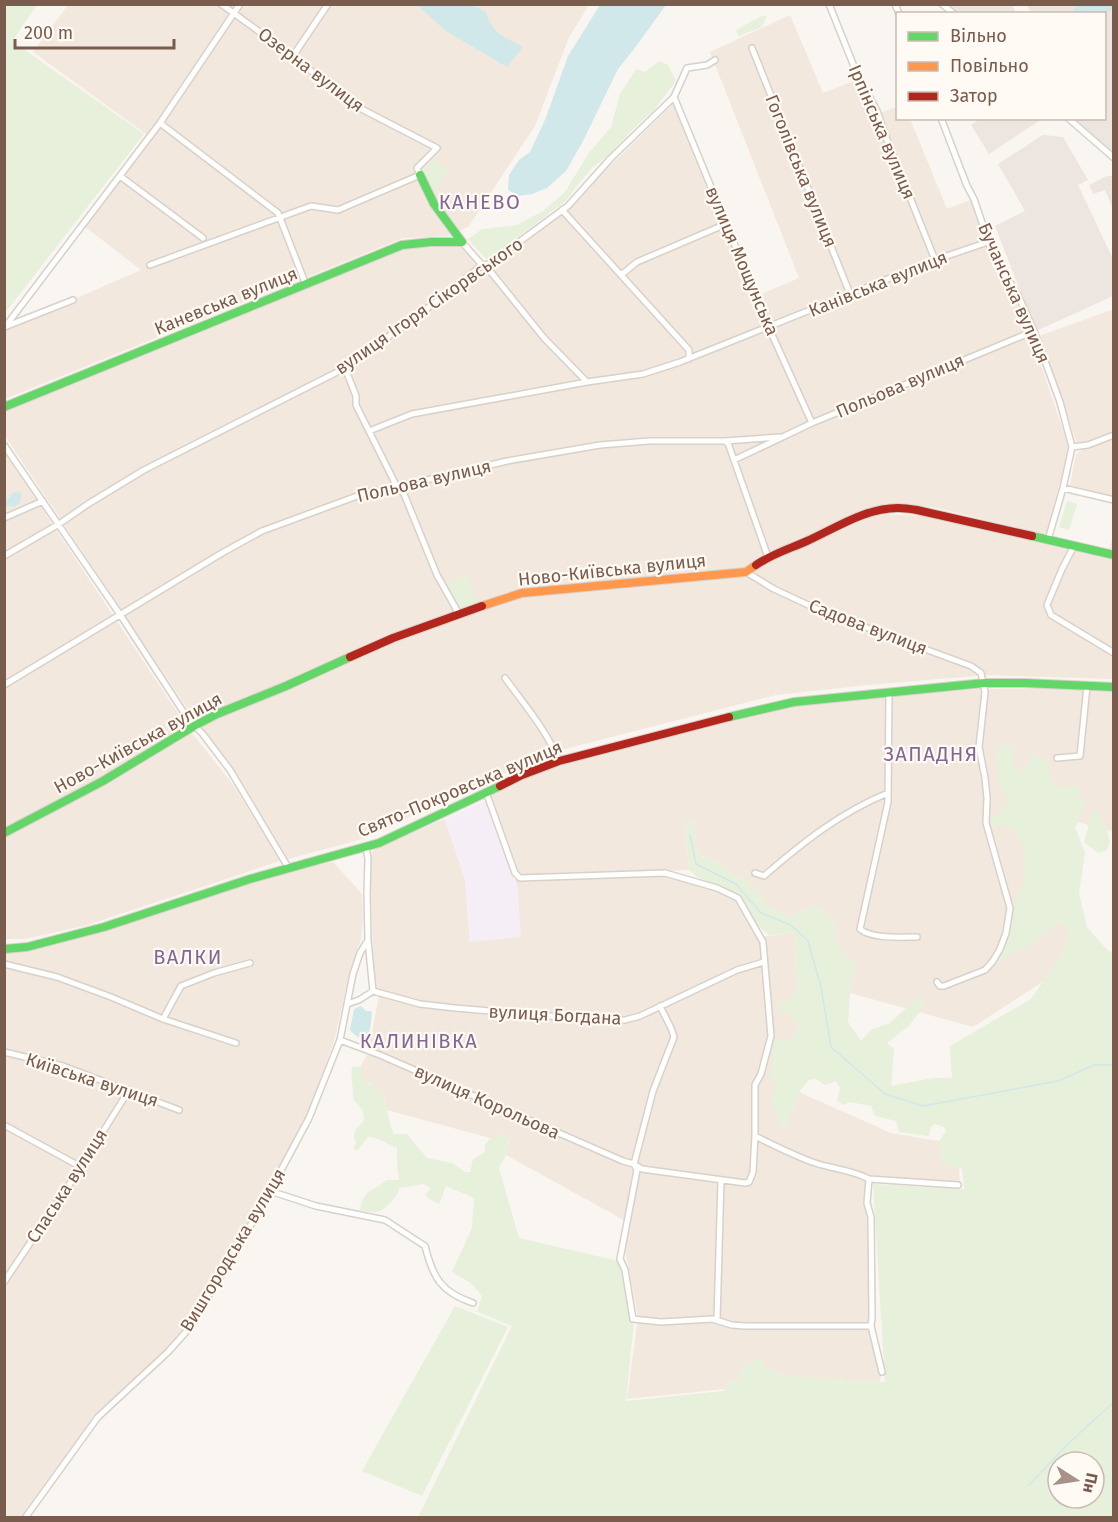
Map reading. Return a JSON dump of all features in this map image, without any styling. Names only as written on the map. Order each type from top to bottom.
[{"type":"street","name":"Озерна вулиця","points":[[221,4],[293,56],[350,103],[437,148],[417,168],[420,175]]},
{"type":"street","points":[[5,327],[160,123],[240,4]]},
{"type":"street","points":[[293,56],[328,4]]},
{"type":"street","name":"Ірпінська вулиця","points":[[829,4],[857,75],[877,111],[935,260]]},
{"type":"street","name":"Гоголівська вулиця","points":[[752,48],[850,294]]},
{"type":"street","name":"вулиця Ігоря Сікорвського","points":[[4,556],[144,470],[345,368],[440,299],[482,265],[489,264],[568,206],[611,158],[674,97],[687,68],[707,65],[716,60]]},
{"type":"street","name":"вулиця Мощунська","points":[[674,97],[769,328],[812,423]]},
{"type":"street","name":"Бучанська вулиця","points":[[942,120],[967,186],[975,199],[992,252],[1018,295],[1034,330],[1060,402],[1072,447],[1048,540]]},
{"type":"street","points":[[1070,120],[1113,158]]},
{"type":"street","points":[[160,123],[278,213],[306,285]]},
{"type":"street","points":[[150,265],[311,206],[338,210],[420,175],[434,204],[462,242],[490,271],[544,338],[587,382]]},
{"type":"street","points":[[120,176],[202,238]]},
{"type":"street","points":[[562,210],[689,350],[689,359]]},
{"type":"street","points":[[621,275],[637,262],[726,224]]},
{"type":"street","name":"Каневська вулиця","points":[[4,407],[402,245],[462,242]]},
{"type":"street","name":"Канівська вулиця","points":[[769,328],[935,260],[988,242]]},
{"type":"street","points":[[5,327],[73,300]]},
{"type":"street","points":[[369,430],[412,414],[643,374],[769,328]]},
{"type":"street","name":"Польова вулиця","points":[[734,460],[812,423],[1034,330]]},
{"type":"street","points":[[345,368],[356,396],[356,405],[397,487],[404,494],[437,575],[459,614]]},
{"type":"street","points":[[1072,447],[1088,445],[1113,435]]},
{"type":"street","name":"Польова вулиця","points":[[4,685],[262,531],[368,492],[507,461],[600,445],[649,441],[724,441],[784,437]]},
{"type":"street","points":[[724,441],[728,443],[768,557]]},
{"type":"street","points":[[4,445],[194,726],[230,770],[288,867]]},
{"type":"street","points":[[1063,488],[1113,500]]},
{"type":"street","points":[[4,518],[43,501]]},
{"type":"street","name":"Ново-Київська вулиця","points":[[4,833],[103,781],[217,714],[393,638],[522,593],[746,572],[768,557],[806,542],[863,514],[898,508],[979,523],[1113,555]]},
{"type":"street","points":[[745,518],[753,516]]},
{"type":"street","points":[[1074,546],[1047,605],[1051,615],[1113,654]]},
{"type":"street","name":"Садова вулиця","points":[[746,572],[774,589],[819,610],[971,666],[981,673],[984,683]]},
{"type":"street","points":[[505,678],[544,734],[559,761]]},
{"type":"street","points":[[937,982],[940,986],[944,986],[985,970],[1000,949],[1006,933],[1010,908],[986,823],[987,798],[979,747],[984,683]]},
{"type":"street","name":"Свято-Покровська вулиця","points":[[4,949],[27,947],[104,927],[288,867],[379,843],[522,775],[559,761],[765,708],[794,702],[984,683],[1113,687]]},
{"type":"street","points":[[1057,758],[1080,756],[1087,686]]},
{"type":"street","points":[[889,692],[888,794],[860,929],[870,934],[917,938]]},
{"type":"street","points":[[486,792],[515,873],[520,878],[666,873],[717,888],[738,898],[763,942],[771,1036],[761,1074],[755,1085],[755,1136],[816,1164],[859,1174],[869,1179],[958,1185]]},
{"type":"street","points":[[755,873],[764,876],[824,827],[876,798],[888,794]]},
{"type":"street","name":"Вишгородська вулиця","points":[[366,847],[368,940],[373,991]]},
{"type":"street","name":"Вишгородська вулиця","points":[[26,1518],[98,1417],[168,1352],[185,1333],[229,1263],[309,1118],[340,1040],[353,974],[360,953],[368,940]]},
{"type":"street","name":"вулиця Богдана","points":[[373,991],[420,1004],[596,1020],[625,1020],[640,1016],[737,970],[764,962]]},
{"type":"street","points":[[163,1019],[181,986],[214,973],[250,963]]},
{"type":"street","points":[[4,964],[57,977],[163,1019],[236,1043]]},
{"type":"street","points":[[347,1004],[373,991]]},
{"type":"street","points":[[660,1006],[674,1037],[653,1091],[634,1164],[637,1170],[621,1259],[633,1319],[661,1322],[712,1319],[732,1325],[746,1326],[871,1326]]},
{"type":"street","name":"вулиця Корольова","points":[[340,1040],[380,1055],[642,1169],[749,1182],[752,1178],[755,1136]]},
{"type":"street","name":"Київська вулиця","points":[[4,1052],[63,1066],[179,1110]]},
{"type":"street","name":"Спаська вулиця","points":[[4,1282],[129,1090]]},
{"type":"street","points":[[4,1125],[81,1167]]},
{"type":"street","points":[[869,1179],[867,1203],[871,1217],[871,1326],[882,1372]]},
{"type":"street","points":[[717,1320],[721,1180]]},
{"type":"street","points":[[270,1191],[316,1206],[385,1220],[425,1246],[430,1265],[441,1285],[456,1297],[472,1303]]},
{"type":"shaded area","points":[[68,5],[589,5],[569,37],[535,126],[468,227],[448,236],[403,238],[5,399],[5,329],[141,270],[84,226],[146,134],[33,52]]},
{"type":"shaded area","points":[[947,5],[1012,5],[1016,12],[956,12]]},
{"type":"shaded area","points":[[1027,5],[1113,5],[1113,153],[1076,120],[1106,120],[1106,12],[1030,12]]},
{"type":"shaded area","points":[[790,15],[823,93],[856,80],[873,115],[896,107],[896,120],[910,120],[947,209],[970,200],[1028,327],[1069,448],[1046,535],[938,508],[902,503],[871,507],[742,569],[529,588],[453,611],[195,720],[5,436],[4,411],[392,252],[410,248],[461,246],[483,272],[492,268],[562,213],[673,104],[753,298],[799,278],[710,52]]},
{"type":"shaded area","points":[[978,120],[1040,120],[989,154],[971,125]]},
{"type":"shaded area","points":[[1043,135],[1063,137],[1088,180],[1078,185],[1113,259],[1113,296],[1036,331],[995,226],[1025,211],[998,164]]},
{"type":"shaded area","points":[[1107,176],[1113,176],[1113,209],[1105,190],[1093,194],[1089,185]]},
{"type":"shaded area","points":[[1111,310],[1113,313],[1113,496],[1070,485],[1076,454],[1082,450],[1076,441],[1039,336]]},
{"type":"shaded area","points":[[4,451],[185,724],[234,786],[280,861],[84,926],[25,939],[5,939]]},
{"type":"shaded area","points":[[876,514],[924,516],[1107,557],[1113,535],[1113,679],[987,675],[776,695],[549,753],[366,838],[288,859],[242,782],[201,726],[404,638],[524,596],[745,575],[754,580],[757,567]]},
{"type":"shaded area","points":[[1062,688],[1113,692],[1113,832],[1067,819],[1067,940],[1058,960],[1044,981],[973,1027],[850,993],[856,966],[839,948],[834,923],[817,906],[800,911],[792,917],[768,906],[760,894],[746,881],[712,859],[697,855],[694,823],[689,820],[685,825],[689,870],[526,876],[520,874],[490,794],[566,762],[796,704],[977,689]]},
{"type":"shaded area","points":[[486,800],[518,892],[521,937],[470,942],[465,880],[445,819]]},
{"type":"shaded area","points":[[445,819],[465,880],[470,942],[518,892],[515,880],[664,875],[737,900],[758,937],[794,933],[797,988],[791,1013],[798,1029],[792,1040],[777,1086],[790,1112],[794,1108],[799,1092],[891,1133],[939,1141],[942,1163],[959,1168],[960,1182],[867,1176],[871,1315],[881,1371],[880,1382],[783,1376],[765,1368],[761,1359],[737,1381],[726,1382],[725,1389],[627,1399],[638,1317],[625,1249],[631,1224],[506,1155],[509,1141],[501,1132],[496,1139],[490,1138],[387,1110],[385,1099],[371,1083],[362,1081],[360,1067],[368,1053],[380,991],[374,987],[370,855],[376,847]]},
{"type":"shaded area","points":[[333,862],[362,894],[361,939],[351,967],[334,1041],[307,1117],[253,1216],[184,1328],[155,1361],[97,1412],[21,1517],[5,1518],[5,953],[31,950],[289,870]]},
{"type":"green space","points":[[5,4],[37,5],[12,41],[144,134],[5,313]]},
{"type":"green space","points":[[762,16],[767,16],[762,27],[739,36],[736,30]]},
{"type":"green space","points":[[659,61],[668,65],[676,81],[654,110],[608,156],[593,167],[566,201],[487,260],[468,239],[482,229],[517,225],[543,211],[565,192],[589,153],[611,127],[620,94],[636,69],[645,72]]},
{"type":"green space","points":[[434,159],[449,169],[434,192],[422,169]]},
{"type":"green space","points":[[1067,501],[1077,504],[1069,530],[1059,527]]},
{"type":"green space","points":[[466,575],[473,587],[466,592],[471,590],[477,601],[460,611],[446,587]]},
{"type":"green space","points":[[1001,745],[1009,745],[1013,750],[1013,766],[1024,772],[1032,754],[1046,760],[1051,781],[1058,787],[1077,786],[1085,804],[1075,828],[1085,852],[1079,893],[1087,927],[1108,951],[1113,952],[1113,1517],[418,1517],[512,1326],[456,1303],[477,1311],[482,1296],[471,1283],[452,1272],[472,1228],[474,1198],[446,1186],[439,1204],[425,1195],[431,1188],[424,1184],[399,1188],[393,1199],[381,1210],[370,1212],[360,1210],[364,1197],[370,1191],[386,1180],[399,1180],[397,1148],[379,1139],[368,1137],[358,1150],[353,1149],[356,1142],[355,1130],[364,1121],[363,1111],[353,1099],[352,1067],[360,1067],[363,1081],[372,1085],[382,1095],[394,1134],[407,1134],[427,1158],[452,1163],[465,1172],[470,1172],[473,1159],[485,1152],[485,1145],[490,1138],[496,1139],[501,1132],[505,1135],[509,1144],[499,1168],[519,1238],[618,1261],[634,1321],[626,1401],[724,1391],[726,1382],[738,1380],[742,1366],[761,1358],[765,1368],[783,1376],[885,1382],[873,1184],[964,1189],[962,1169],[942,1163],[939,1141],[946,1131],[944,1127],[934,1124],[930,1128],[929,1136],[899,1132],[896,1121],[875,1116],[871,1106],[850,1102],[843,1105],[837,1100],[840,1088],[836,1081],[825,1085],[816,1079],[809,1080],[799,1092],[794,1108],[790,1112],[789,1124],[785,1128],[779,1128],[778,1112],[769,1104],[777,1086],[770,1077],[775,1039],[791,1040],[798,1029],[791,1013],[774,1009],[777,1005],[789,1000],[797,988],[794,933],[769,935],[757,925],[737,894],[697,877],[689,870],[685,825],[689,820],[694,823],[697,855],[712,859],[746,881],[760,894],[768,906],[792,917],[800,911],[817,906],[834,923],[839,948],[856,966],[850,993],[848,1022],[861,1041],[872,1029],[890,1023],[917,998],[926,1003],[909,1026],[887,1043],[894,1049],[891,1086],[933,1078],[952,1078],[950,1046],[1031,999],[1058,960],[1067,940],[1067,927],[1059,922],[1032,943],[997,963],[1009,933],[1017,894],[1023,889],[1025,869],[1023,847],[1018,835],[1007,825],[992,828],[992,817],[1002,812],[1008,802],[999,782],[996,755]]},
{"type":"green space","points":[[1097,810],[1107,828],[1110,844],[1106,851],[1098,853],[1084,842],[1092,813]]},
{"type":"green space","points":[[455,1306],[508,1327],[422,1496],[362,1471]]},
{"type":"water","points":[[417,5],[473,5],[486,12],[495,30],[523,47],[507,67],[446,31]]},
{"type":"water","points":[[600,5],[666,5],[618,69],[566,171],[547,188],[518,196],[508,190],[509,175],[519,160],[530,152],[545,120],[568,56]]},
{"type":"water","points":[[1079,5],[1113,5],[1113,9],[1106,13],[1075,12],[1074,8]]},
{"type":"water","points":[[14,492],[21,493],[20,502],[13,507],[6,505],[5,502]]},
{"type":"water","points":[[361,1006],[366,1011],[371,1011],[372,1014],[369,1036],[364,1040],[350,1030],[354,1009]]},
{"type":"waterway","points":[[690,835],[696,864],[736,884],[761,913],[791,925],[808,941],[821,987],[831,1047],[885,1094],[923,1106],[1058,1081],[1094,1065],[1114,1065]]},
{"type":"waterway","points":[[1029,1485],[1069,1443],[1114,1402]]},
{"type":"traffic: fast","points":[[420,175],[434,204],[462,242]]},
{"type":"traffic: fast","points":[[4,407],[402,245],[462,242]]},
{"type":"traffic: fast","points":[[1032,536],[1114,555]]},
{"type":"traffic: fast","points":[[4,833],[103,781],[217,714],[350,657]]},
{"type":"traffic: fast","points":[[729,717],[794,702],[984,683],[1114,687]]},
{"type":"traffic: fast","points":[[4,949],[27,947],[104,927],[250,879],[379,843],[500,786]]},
{"type":"traffic: slow","points":[[482,606],[522,593],[746,572],[756,565]]},
{"type":"traffic: jam","points":[[756,565],[862,515],[886,509],[917,510],[1032,536]]},
{"type":"traffic: jam","points":[[350,657],[393,638],[482,606]]},
{"type":"traffic: jam","points":[[500,786],[559,761],[729,717]]},
{"type":"district","name":"КАНЕВО","points":[[480,202]]},
{"type":"district","name":"ЗАПАДНЯ","points":[[931,754]]},
{"type":"district","name":"ВАЛКИ","points":[[188,957]]},
{"type":"district","name":"КАЛИНІВКА","points":[[419,1041]]}]
